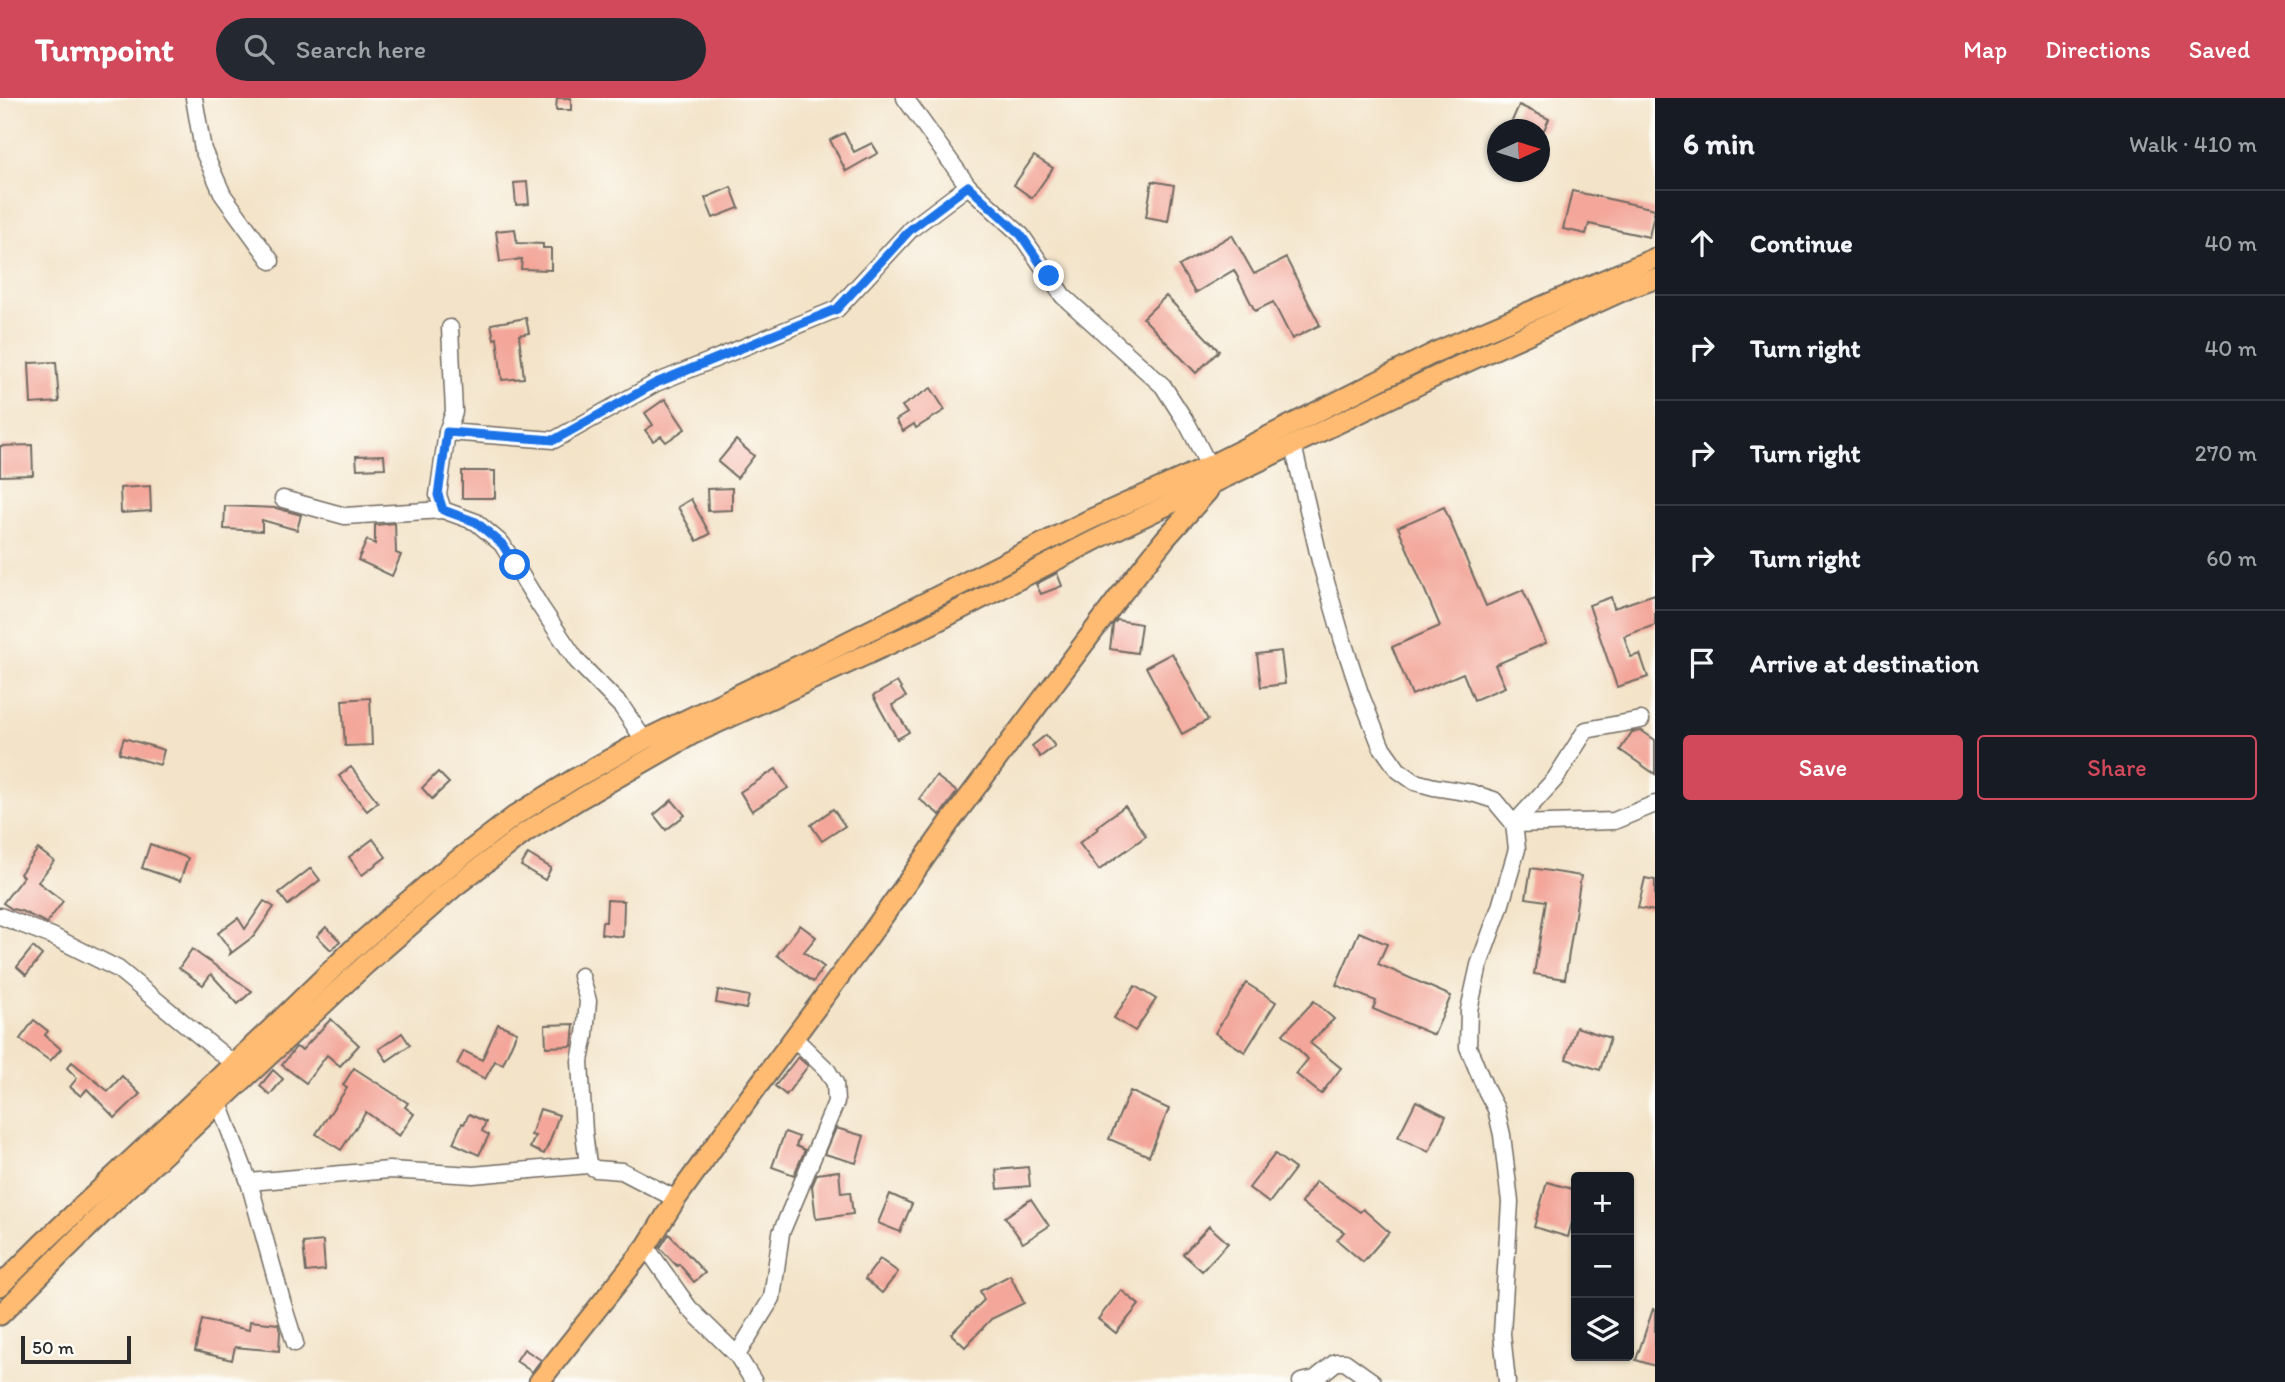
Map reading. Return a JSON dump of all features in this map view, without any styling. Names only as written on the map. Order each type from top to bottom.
[{"type":"main road","points":[[0,1315],[219,1102],[411,923],[526,832],[693,734],[918,631],[1044,568],[1438,352],[1655,258]]},
{"type":"main road","points":[[0,1286],[351,951],[442,872],[516,815],[573,779],[644,740],[686,722],[759,683],[835,648],[1089,520],[1293,445],[1447,371],[1629,288],[1655,279]]},
{"type":"main road","points":[[539,1382],[646,1247],[676,1199],[950,822],[1212,474]]},
{"type":"main road","points":[[1033,548],[1044,568]]},
{"type":"street","points":[[194,98],[203,150],[223,195],[271,261]]},
{"type":"street","points":[[905,98],[968,186],[1021,235],[1063,296],[1163,386],[1188,425],[1212,474]]},
{"type":"street","points":[[447,432],[554,440],[656,383],[837,309],[911,229],[968,186]]},
{"type":"street","points":[[443,510],[438,495],[447,432],[454,412],[450,328]]},
{"type":"street","points":[[1293,445],[1320,561],[1342,638],[1381,746],[1398,770],[1415,782],[1494,800],[1514,824],[1517,849],[1479,965],[1469,1010],[1468,1047],[1496,1109],[1510,1202],[1502,1334],[1507,1382]]},
{"type":"street","points":[[283,499],[345,516],[443,510],[476,522],[502,544],[577,661],[622,707],[644,740]]},
{"type":"street","points":[[1514,824],[1555,779],[1586,730],[1641,720]]},
{"type":"street","points":[[1514,824],[1614,821],[1655,804]]},
{"type":"street","points":[[0,916],[52,936],[118,970],[234,1064]]},
{"type":"street","points":[[582,975],[588,1001],[580,1060],[588,1165]]},
{"type":"street","points":[[737,1355],[772,1298],[781,1233],[836,1101],[835,1083],[827,1070],[794,1038]]},
{"type":"street","points":[[219,1102],[249,1182],[295,1343]]},
{"type":"street","points":[[249,1182],[389,1170],[473,1175],[588,1165],[596,1169],[622,1171],[676,1199]]},
{"type":"street","points":[[646,1247],[689,1308],[737,1355],[754,1382]]},
{"type":"street","points":[[1301,1382],[1315,1379],[1336,1362],[1345,1362],[1373,1382]]},
{"type":"building","points":[[557,98],[571,98],[571,110],[556,110]]},
{"type":"building","points":[[1519,105],[1549,119],[1513,119]]},
{"type":"building","points":[[844,133],[854,152],[872,143],[878,153],[846,171],[830,140]]},
{"type":"building","points":[[1034,156],[1053,168],[1032,198],[1014,185]]},
{"type":"building","points":[[1152,181],[1174,185],[1168,221],[1146,217]]},
{"type":"building","points":[[527,182],[529,204],[516,205],[514,183]]},
{"type":"building","points":[[731,187],[739,208],[713,218],[705,198]]},
{"type":"building","points":[[1572,191],[1655,209],[1649,237],[1589,224],[1586,234],[1563,229]]},
{"type":"building","points":[[515,229],[517,243],[543,244],[543,248],[551,248],[551,270],[521,269],[522,259],[500,262],[496,231]]},
{"type":"building","points":[[1232,235],[1254,274],[1286,258],[1320,325],[1292,339],[1273,302],[1255,311],[1234,270],[1195,293],[1179,266]]},
{"type":"building","points":[[1166,296],[1219,351],[1196,373],[1143,318]]},
{"type":"building","points":[[526,318],[529,333],[519,335],[524,378],[502,380],[497,338],[494,339],[491,324]]},
{"type":"building","points":[[56,362],[59,402],[31,404],[29,363]]},
{"type":"building","points":[[931,388],[945,410],[916,428],[914,424],[903,431],[896,420],[907,413],[902,406]]},
{"type":"building","points":[[665,399],[685,429],[666,442],[661,436],[653,441],[645,430],[653,425],[645,413]]},
{"type":"building","points":[[736,440],[754,456],[737,478],[718,462]]},
{"type":"building","points":[[32,445],[33,475],[0,476],[0,446]]},
{"type":"building","points":[[384,455],[385,468],[357,469],[356,456]]},
{"type":"building","points":[[462,471],[495,471],[495,498],[462,498]]},
{"type":"building","points":[[150,486],[151,511],[121,513],[120,488]]},
{"type":"building","points":[[732,488],[732,510],[708,511],[707,489]]},
{"type":"building","points":[[691,499],[710,534],[697,541],[678,507]]},
{"type":"building","points":[[225,506],[276,508],[301,515],[297,530],[262,520],[262,531],[224,529]]},
{"type":"building","points":[[1444,507],[1486,606],[1523,590],[1546,643],[1495,665],[1505,687],[1474,700],[1463,673],[1412,695],[1392,647],[1440,626],[1398,527]]},
{"type":"building","points":[[395,523],[396,553],[401,555],[392,576],[358,560],[367,540],[375,544],[375,525]]},
{"type":"building","points":[[1057,573],[1062,586],[1041,594],[1036,584]]},
{"type":"building","points":[[1655,594],[1655,625],[1624,636],[1631,657],[1640,654],[1648,677],[1617,687],[1589,605],[1611,597],[1614,608]]},
{"type":"building","points":[[1117,620],[1141,624],[1137,653],[1110,649],[1113,625]]},
{"type":"building","points":[[1281,651],[1285,684],[1261,687],[1257,654]]},
{"type":"building","points":[[1172,653],[1208,720],[1182,734],[1146,667]]},
{"type":"building","points":[[897,682],[906,697],[892,705],[909,732],[897,739],[873,696]]},
{"type":"building","points":[[370,698],[372,745],[345,746],[342,700]]},
{"type":"building","points":[[1642,731],[1655,740],[1655,774],[1620,750],[1632,732]]},
{"type":"building","points":[[1046,735],[1055,746],[1040,757],[1032,746]]},
{"type":"building","points":[[124,738],[164,750],[160,765],[119,753]]},
{"type":"building","points":[[351,767],[378,802],[367,811],[339,776]]},
{"type":"building","points":[[776,769],[788,788],[752,811],[740,792]]},
{"type":"building","points":[[438,772],[449,783],[432,799],[422,788]]},
{"type":"building","points":[[936,776],[957,792],[940,815],[919,799]]},
{"type":"building","points":[[672,800],[685,815],[666,830],[654,815]]},
{"type":"building","points":[[1125,806],[1146,836],[1099,870],[1079,843]]},
{"type":"building","points":[[833,809],[845,826],[822,841],[811,825]]},
{"type":"building","points":[[373,839],[386,857],[362,875],[349,857]]},
{"type":"building","points":[[150,844],[188,858],[180,881],[142,868]]},
{"type":"building","points":[[38,849],[54,861],[38,882],[63,901],[47,923],[3,903],[23,877],[20,874]]},
{"type":"building","points":[[528,854],[551,868],[545,880],[521,866]]},
{"type":"building","points":[[311,868],[320,880],[288,905],[279,893]]},
{"type":"building","points":[[1531,868],[1581,876],[1565,979],[1534,974],[1546,901],[1526,898]]},
{"type":"building","points":[[1645,878],[1655,880],[1655,911],[1638,908]]},
{"type":"building","points":[[607,900],[624,901],[623,937],[601,934],[602,922],[606,922]]},
{"type":"building","points":[[264,901],[274,907],[254,936],[230,954],[231,951],[218,933],[238,918],[245,929]]},
{"type":"building","points":[[800,925],[816,937],[804,952],[824,967],[813,982],[777,955]]},
{"type":"building","points":[[326,927],[340,941],[331,950],[317,936]]},
{"type":"building","points":[[1359,932],[1387,944],[1378,964],[1451,996],[1434,1035],[1373,1009],[1376,1001],[1336,985]]},
{"type":"building","points":[[33,947],[42,955],[26,975],[17,967]]},
{"type":"building","points":[[192,949],[252,991],[238,1004],[211,974],[203,985],[179,968]]},
{"type":"building","points":[[1246,983],[1276,1002],[1245,1052],[1215,1033]]},
{"type":"building","points":[[1135,986],[1156,999],[1135,1031],[1114,1018]]},
{"type":"building","points":[[718,990],[749,996],[746,1009],[716,1003]]},
{"type":"building","points":[[1314,1001],[1334,1019],[1310,1043],[1341,1068],[1321,1094],[1296,1074],[1308,1059],[1283,1034]]},
{"type":"building","points":[[331,1019],[359,1045],[340,1066],[327,1055],[306,1083],[282,1065],[296,1047],[302,1050]]},
{"type":"building","points":[[34,1020],[48,1031],[45,1035],[61,1049],[50,1061],[20,1039]]},
{"type":"building","points":[[498,1024],[517,1032],[503,1064],[495,1061],[485,1079],[457,1064],[464,1051],[482,1060]]},
{"type":"building","points":[[574,1024],[572,1046],[546,1047],[545,1025]]},
{"type":"building","points":[[1576,1027],[1610,1038],[1600,1070],[1566,1059]]},
{"type":"building","points":[[402,1033],[410,1045],[387,1061],[379,1049]]},
{"type":"building","points":[[798,1057],[808,1066],[786,1095],[775,1086]]},
{"type":"building","points":[[72,1062],[108,1091],[122,1076],[140,1094],[115,1118],[87,1089],[81,1096],[70,1087],[77,1078],[67,1068]]},
{"type":"building","points":[[354,1068],[408,1103],[405,1107],[414,1114],[399,1136],[366,1112],[341,1150],[316,1134],[347,1088],[343,1085]]},
{"type":"building","points":[[273,1070],[283,1079],[270,1095],[260,1086]]},
{"type":"building","points":[[1130,1091],[1169,1109],[1149,1156],[1109,1139]]},
{"type":"building","points":[[1416,1101],[1446,1116],[1429,1152],[1398,1137]]},
{"type":"building","points":[[540,1109],[559,1115],[544,1154],[530,1148],[535,1136],[531,1135]]},
{"type":"building","points":[[469,1114],[486,1122],[482,1131],[489,1135],[479,1155],[453,1143]]},
{"type":"building","points":[[836,1128],[864,1136],[856,1163],[825,1154]]},
{"type":"building","points":[[785,1132],[799,1137],[796,1146],[805,1150],[794,1175],[772,1167]]},
{"type":"building","points":[[1275,1154],[1295,1169],[1269,1203],[1249,1188]]},
{"type":"building","points":[[1028,1167],[1030,1186],[998,1189],[996,1170]]},
{"type":"building","points":[[839,1171],[841,1193],[850,1192],[853,1214],[816,1219],[812,1186],[817,1174]]},
{"type":"building","points":[[1316,1181],[1360,1212],[1363,1209],[1389,1232],[1363,1262],[1337,1240],[1344,1232],[1301,1203]]},
{"type":"building","points":[[1547,1182],[1571,1189],[1571,1226],[1568,1237],[1534,1227]]},
{"type":"building","points":[[890,1194],[912,1204],[900,1232],[878,1223]]},
{"type":"building","points":[[1031,1199],[1049,1226],[1023,1243],[1005,1217]]},
{"type":"building","points":[[1209,1226],[1228,1243],[1202,1271],[1183,1254]]},
{"type":"building","points":[[669,1234],[705,1273],[694,1282],[679,1264],[677,1266],[660,1248]]},
{"type":"building","points":[[323,1241],[325,1270],[306,1272],[303,1243]]},
{"type":"building","points":[[880,1259],[898,1272],[882,1293],[865,1279]]},
{"type":"building","points":[[1010,1275],[1024,1303],[991,1319],[965,1347],[951,1334],[984,1300],[980,1291]]},
{"type":"building","points":[[1121,1290],[1139,1305],[1116,1333],[1098,1319]]},
{"type":"building","points":[[1653,1309],[1655,1310],[1655,1366],[1636,1360]]},
{"type":"building","points":[[202,1320],[249,1330],[250,1321],[278,1324],[279,1351],[235,1347],[232,1360],[195,1351]]},
{"type":"building","points":[[524,1349],[541,1360],[532,1372],[516,1361]]},
{"type":"route","points":[[515,565],[502,544],[476,522],[443,510],[438,495],[447,432],[554,440],[656,383],[837,309],[911,229],[968,186],[1021,235],[1049,276]]}]
